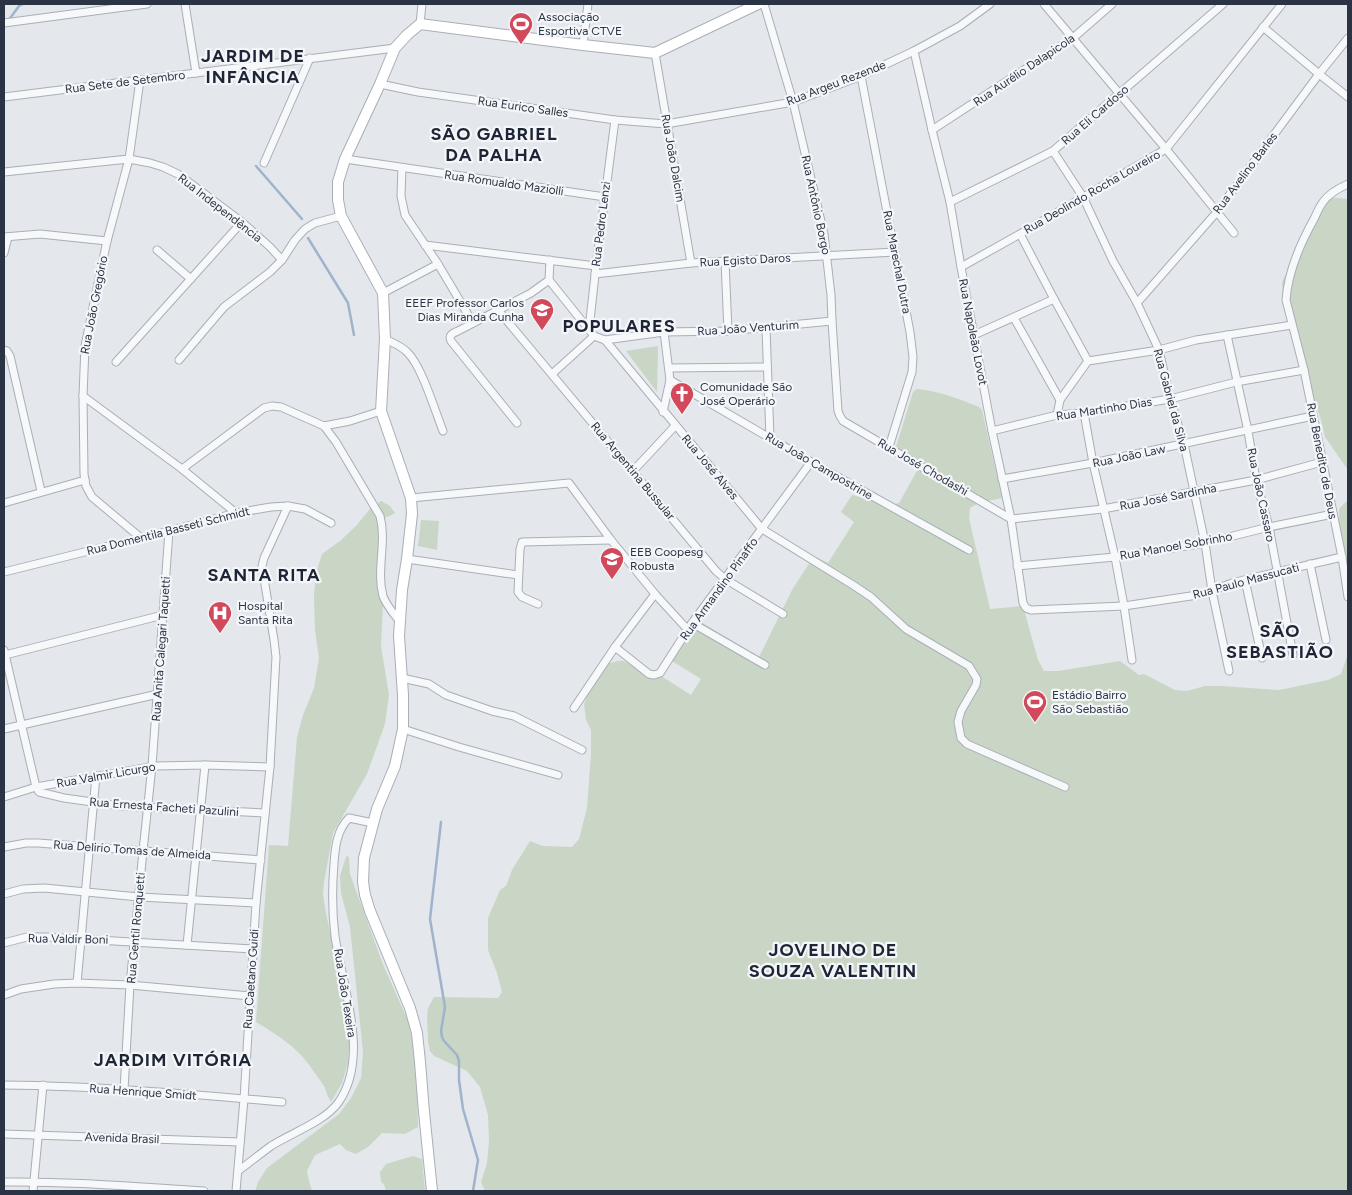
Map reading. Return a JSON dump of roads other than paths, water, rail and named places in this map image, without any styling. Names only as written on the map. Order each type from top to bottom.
[{"type":"street","points":[[4,23],[147,4]]},
{"type":"street","points":[[185,4],[196,73]]},
{"type":"street","points":[[422,4],[420,24],[395,48],[345,159],[338,182],[338,200],[340,216],[383,293],[385,339],[381,411],[411,498],[412,514],[408,559],[402,590],[399,646],[403,729],[395,766],[373,823],[364,858],[363,872],[365,895],[370,911],[410,1008],[417,1033],[432,1191]]},
{"type":"street","points":[[583,45],[588,4]]},
{"type":"street","points":[[420,24],[655,53],[757,4]]},
{"type":"street","name":"Rua Antônio Borgo","points":[[764,4],[792,102],[820,216],[831,295],[838,412]]},
{"type":"street","name":"Rua Argeu Rezende","points":[[666,124],[792,102],[860,76],[914,51],[960,26],[990,4]]},
{"type":"street","points":[[1044,4],[1166,149],[1234,234]]},
{"type":"street","name":"Rua Aurélio Dalapicola","points":[[932,130],[1073,38],[1112,4]]},
{"type":"street","name":"Rua Eli Cardoso","points":[[950,202],[1053,151],[1223,4]]},
{"type":"street","name":"Rua Deolindo Rocha Loureiro","points":[[961,267],[1166,149],[1282,4]]},
{"type":"street","points":[[1264,26],[1348,97]]},
{"type":"street","name":"Rua Avelino Barles","points":[[1136,303],[1216,213],[1348,38]]},
{"type":"street","name":"Rua Sete de Setembro","points":[[4,97],[395,48]]},
{"type":"street","name":"Rua Napoleão Lovot","points":[[914,51],[950,202],[992,431],[1011,519],[1023,603],[1026,608],[1031,610]]},
{"type":"street","name":"Rua João Dalcim","points":[[655,53],[692,263]]},
{"type":"street","points":[[264,163],[310,58]]},
{"type":"street","name":"Rua Marechal Dutra","points":[[860,76],[895,252],[913,357],[912,372],[890,447]]},
{"type":"street","name":"Rua João Gregório","points":[[140,80],[129,159],[107,241],[85,346],[83,396],[85,480],[88,492],[141,538]]},
{"type":"street","name":"Rua Eurico Salles","points":[[380,84],[418,92],[615,120],[666,124]]},
{"type":"street","name":"Rua Pedro Lenzi","points":[[589,329],[615,120]]},
{"type":"street","name":"Rua Gabriel da Silva","points":[[1053,151],[1083,197],[1158,350],[1184,444],[1229,671]]},
{"type":"street","name":"Rua Independência","points":[[4,172],[129,159],[163,166],[178,174],[242,222],[282,260]]},
{"type":"street","name":"Rua Romualdo Maziolli","points":[[345,159],[604,197]]},
{"type":"street","points":[[402,168],[402,196],[405,215],[438,264],[473,323]]},
{"type":"street","name":"Rua Benedito de Deus","points":[[1348,184],[1337,189],[1323,201],[1292,266],[1286,300],[1304,370],[1342,557],[1348,597]]},
{"type":"street","points":[[179,360],[224,307],[270,272],[282,260],[305,229],[315,223],[340,216]]},
{"type":"street","points":[[116,362],[242,222]]},
{"type":"street","points":[[4,252],[6,237],[40,234],[107,241]]},
{"type":"street","points":[[1020,234],[1088,360]]},
{"type":"street","points":[[426,245],[596,266]]},
{"type":"street","points":[[157,250],[191,279]]},
{"type":"street","name":"Rua Egisto Daros","points":[[595,274],[692,263],[895,252]]},
{"type":"street","points":[[550,260],[549,280],[594,336],[605,340]]},
{"type":"street","points":[[725,261],[728,331]]},
{"type":"street","points":[[383,293],[438,264]]},
{"type":"street","points":[[517,423],[451,341],[450,335],[531,293],[549,280]]},
{"type":"street","points":[[974,336],[1054,299]]},
{"type":"street","name":"Rua Argentina Bussular","points":[[498,310],[710,563],[725,578],[783,614]]},
{"type":"street","points":[[1014,318],[1060,400]]},
{"type":"street","name":"Rua João Venturim","points":[[605,340],[664,332],[728,331],[832,321]]},
{"type":"street","points":[[1057,416],[1060,400],[1088,360],[1158,350],[1196,340],[1292,325]]},
{"type":"street","points":[[766,328],[770,438]]},
{"type":"street","points":[[663,412],[670,380],[664,332]]},
{"type":"street","name":"Rua João Cassaro","points":[[1226,335],[1248,431],[1256,480],[1268,527],[1294,655]]},
{"type":"street","points":[[552,374],[594,336]]},
{"type":"street","points":[[385,339],[401,346],[417,365],[443,431]]},
{"type":"street","name":"Rua José Alves","points":[[605,340],[762,529],[871,597],[906,629],[969,666],[977,679],[976,685],[961,711],[958,722],[961,738],[967,744],[1064,786]]},
{"type":"street","points":[[4,350],[10,356],[41,491]]},
{"type":"street","points":[[669,368],[767,367]]},
{"type":"street","name":"Rua Martinho Dias","points":[[992,431],[1057,416],[1170,399],[1236,382],[1304,370]]},
{"type":"street","name":"Rua João Campostrine","points":[[670,380],[810,462],[969,550]]},
{"type":"street","points":[[83,396],[182,469],[236,513]]},
{"type":"street","points":[[182,469],[264,408],[272,406],[281,407],[324,426],[336,442],[380,516],[382,528],[380,577],[383,598],[400,623]]},
{"type":"street","points":[[324,426],[350,421],[381,411]]},
{"type":"street","name":"Rua José Chodashi","points":[[838,412],[843,421],[849,425],[890,447],[1011,519]]},
{"type":"street","points":[[1084,413],[1093,463],[1115,557],[1132,660]]},
{"type":"street","name":"Rua João Law","points":[[1002,479],[1093,463],[1313,416]]},
{"type":"street","points":[[633,471],[675,426]]},
{"type":"street","name":"Rua Armandino Pinaffo","points":[[616,648],[649,674],[657,674],[663,669],[692,623],[810,462]]},
{"type":"street","name":"Rua José Sardinha","points":[[1011,519],[1103,509],[1256,480],[1322,462]]},
{"type":"street","points":[[4,503],[85,480]]},
{"type":"street","points":[[411,498],[570,483],[611,540],[655,594],[688,630]]},
{"type":"street","name":"Rua Domentila Basseti Schmidt","points":[[4,572],[236,513],[271,507],[288,506],[305,509],[330,523]]},
{"type":"street","name":"Rua Caetano Guidi","points":[[236,1191],[244,1099],[256,903],[270,767],[276,650],[262,576],[262,566],[288,506]]},
{"type":"street","name":"Rua Manoel Sobrinho","points":[[1017,566],[1115,557],[1205,543],[1268,527],[1333,514]]},
{"type":"street","name":"Rua Anita Calegari Taquetti","points":[[152,766],[169,531]]},
{"type":"street","points":[[538,604],[520,595],[518,589],[520,547],[522,542],[611,540]]},
{"type":"street","name":"Rua Paulo Massucati","points":[[1031,610],[1124,606],[1204,594],[1245,580],[1342,557]]},
{"type":"street","points":[[408,559],[518,575]]},
{"type":"street","points":[[1310,564],[1326,640]]},
{"type":"street","points":[[1245,580],[1262,658]]},
{"type":"street","points":[[574,708],[655,594]]},
{"type":"street","points":[[36,787],[4,652],[163,615]]},
{"type":"street","points":[[692,623],[766,665]]},
{"type":"street","points":[[402,678],[429,684],[446,695],[492,711],[514,716],[582,750]]},
{"type":"street","points":[[4,729],[158,694]]},
{"type":"street","points":[[403,729],[558,776]]},
{"type":"street","points":[[187,945],[205,765]]},
{"type":"street","name":"Rua Valmir Licurgo","points":[[4,797],[36,787],[152,766],[270,767]]},
{"type":"street","name":"Rua Gentil Ronquetti","points":[[124,1090],[130,986],[152,766]]},
{"type":"street","points":[[77,983],[96,776]]},
{"type":"street","name":"Rua Ernesta Facheti Pazulini","points":[[36,787],[39,792],[44,794],[94,803],[147,808],[265,813]]},
{"type":"street","name":"Rua João Texeira","points":[[238,1171],[270,1147],[327,1113],[336,1105],[344,1092],[350,1075],[353,1043],[351,1016],[338,953],[332,880],[335,853],[341,828],[349,818],[373,823]]},
{"type":"street","name":"Rua Delirio Tomas de Almeida","points":[[4,847],[38,843],[261,860]]},
{"type":"street","points":[[4,894],[34,888],[139,897],[256,903]]},
{"type":"street","name":"Rua Valdir Boni","points":[[4,943],[34,936],[253,949]]},
{"type":"street","points":[[4,994],[21,989],[54,984],[77,983],[250,996]]},
{"type":"street","name":"Rua Henrique Smidt","points":[[4,1085],[124,1090],[282,1102]]},
{"type":"street","points":[[33,1191],[43,1086]]},
{"type":"street","name":"Avenida Brasil","points":[[4,1134],[240,1142]]},
{"type":"street","points":[[4,1182],[34,1181],[92,1187],[204,1191]]},
{"type":"waterway","points":[[8,21],[19,6],[23,4]]},
{"type":"waterway","points":[[256,166],[302,219]]},
{"type":"waterway","points":[[308,238],[348,303],[354,335]]},
{"type":"waterway","points":[[441,822],[430,919],[445,1007],[441,1031],[442,1037],[457,1055],[459,1061],[459,1080],[463,1109],[478,1160],[473,1191]]},
{"type":"place","name":"Associação Esportiva CTVE","points":[[521,45]]},
{"type":"place","name":"EEEF Professor Carlos Dias Miranda Cunha","points":[[542,331]]},
{"type":"place","name":"Comunidade São José Operário","points":[[682,415]]},
{"type":"place","name":"EEB Coopesg Robusta","points":[[612,580]]},
{"type":"place","name":"Hospital Santa Rita","points":[[220,634]]},
{"type":"place","name":"Estádio Bairro São Sebastião","points":[[1035,723]]},
{"type":"district","name":"JARDIM DE INFÂNCIA","points":[[253,66]]},
{"type":"district","name":"SÃO GABRIEL DA PALHA","points":[[494,144]]},
{"type":"district","name":"POPULARES","points":[[619,326]]},
{"type":"district","name":"SANTA RITA","points":[[264,575]]},
{"type":"district","name":"SÃO SEBASTIÃO","points":[[1280,641]]},
{"type":"district","name":"JOVELINO DE SOUZA VALENTIN","points":[[833,960]]},
{"type":"district","name":"JARDIM VITÓRIA","points":[[173,1060]]}]
